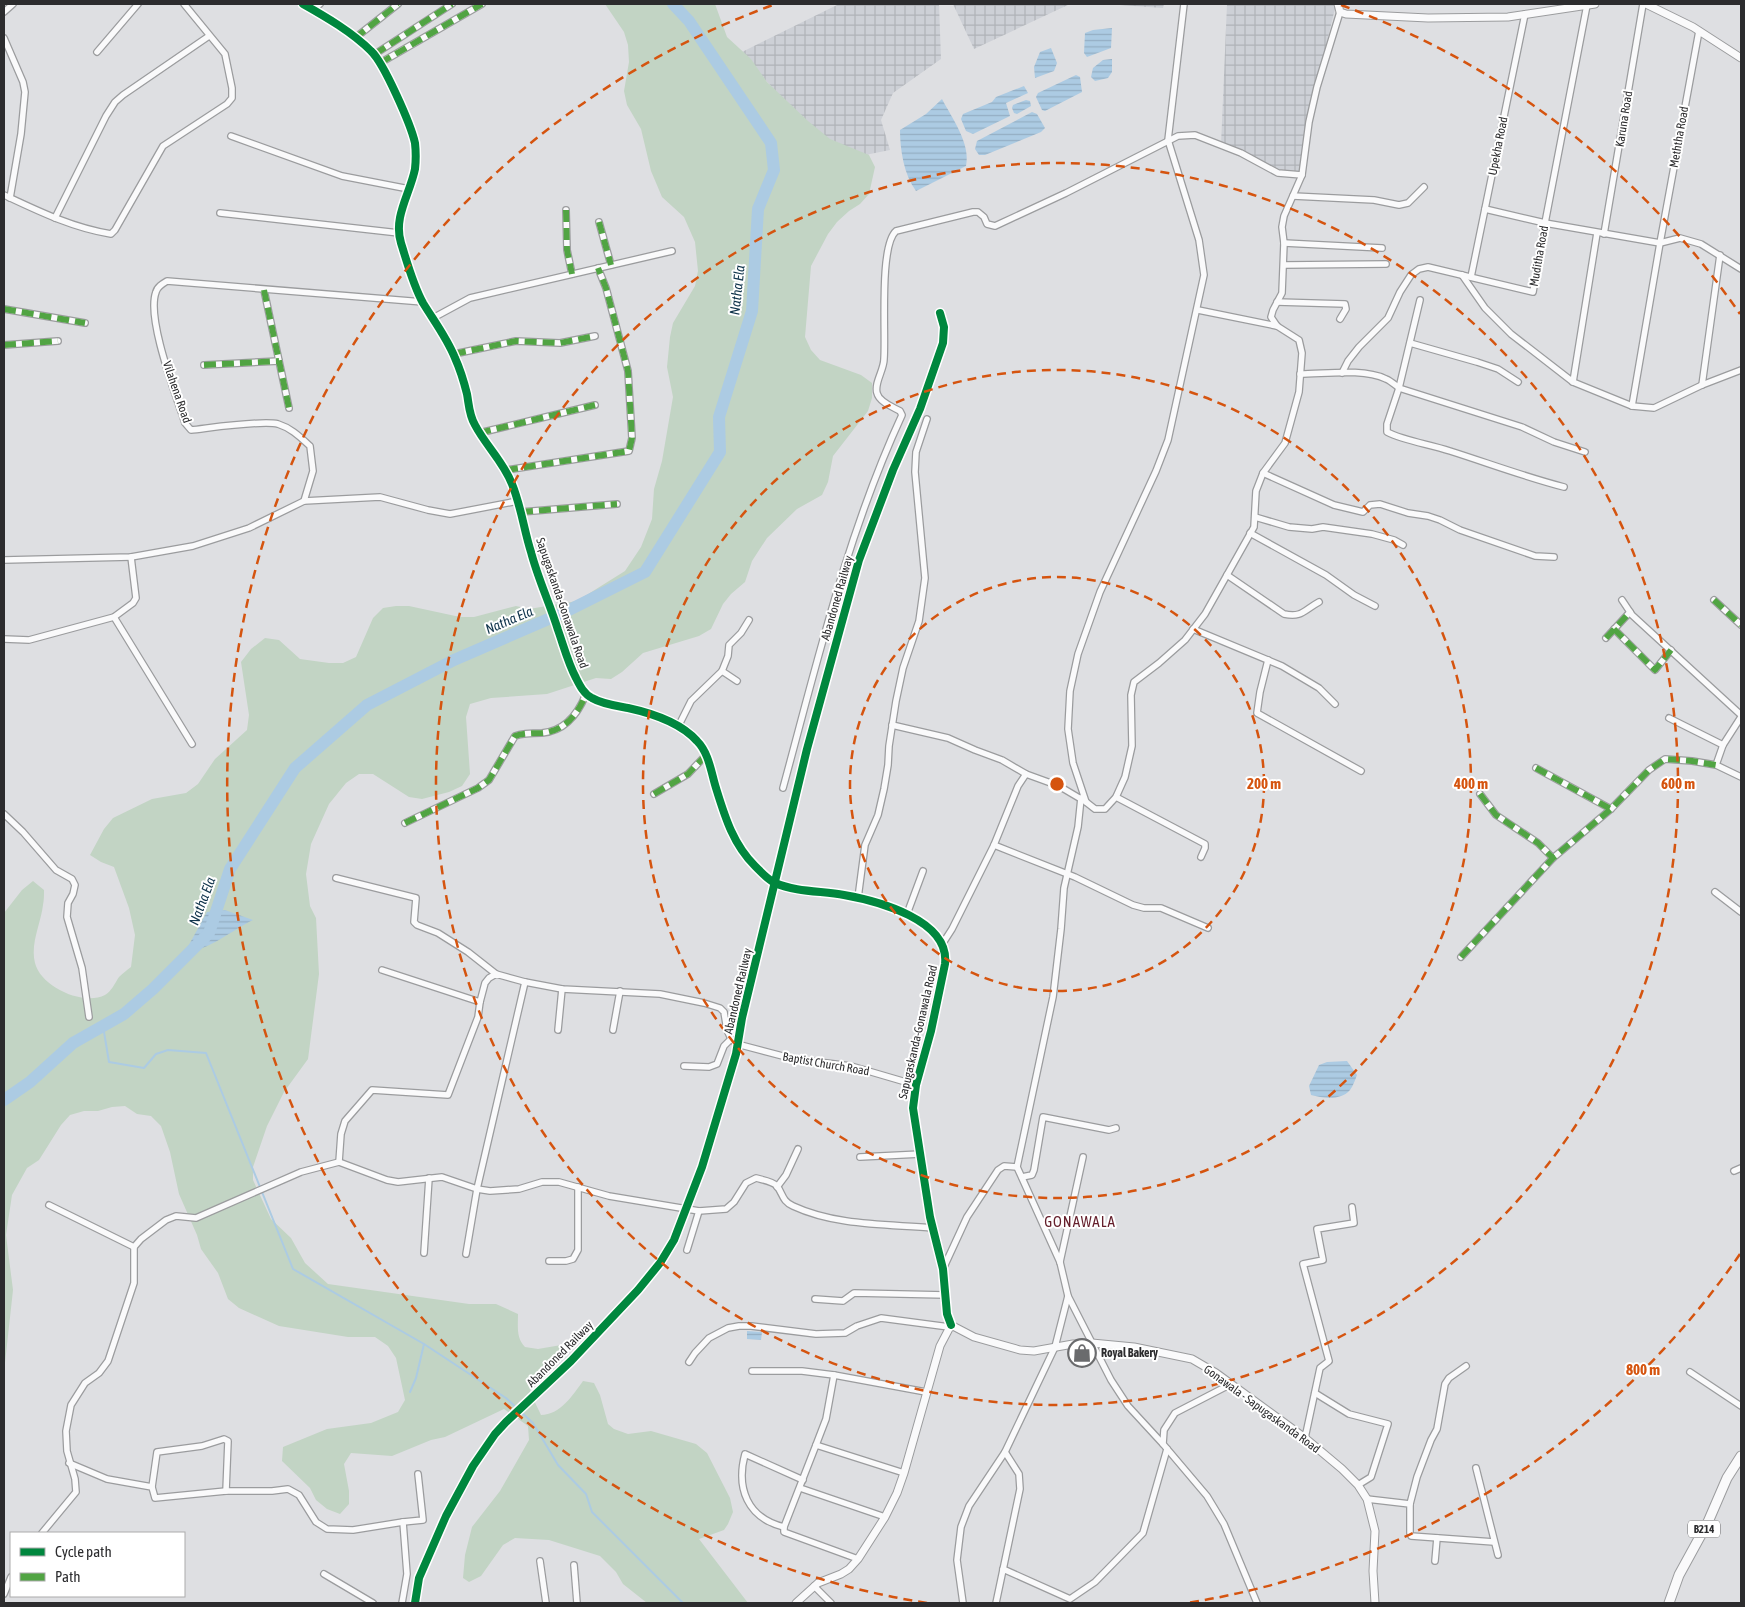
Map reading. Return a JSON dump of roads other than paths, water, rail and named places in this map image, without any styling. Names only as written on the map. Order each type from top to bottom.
[{"type":"main road","name":"B214","points":[[1669,1603],[1680,1575],[1708,1522],[1727,1478],[1741,1456]]},
{"type":"street","points":[[4,12],[12,4]]},
{"type":"street","points":[[97,52],[138,4]]},
{"type":"street","points":[[4,194],[30,208],[55,218],[111,234],[115,230],[163,146],[227,104],[232,98],[232,88],[224,54],[184,4]]},
{"type":"street","name":"Sapugaskanda-Gonawala Road","points":[[303,4],[355,38],[374,54],[407,120],[415,145],[415,167],[399,217],[399,233],[414,284],[454,354],[465,385],[470,415],[506,470],[518,501],[532,556],[569,664],[586,694]]},
{"type":"street","points":[[313,10],[320,4]]},
{"type":"street","points":[[355,38],[398,4]]},
{"type":"street","points":[[374,54],[452,4]]},
{"type":"street","points":[[380,63],[482,4]]},
{"type":"street","points":[[1184,4],[1168,140],[1199,240],[1204,275],[1198,310],[1168,440],[1156,471],[1100,592],[1078,654],[1070,691],[1068,729],[1073,763],[1084,800],[1064,888],[1053,997],[1017,1167],[1060,1262],[1068,1296],[1111,1380],[1128,1406],[1207,1496],[1224,1524],[1257,1603]]},
{"type":"street","points":[[1277,326],[1271,317],[1282,292],[1284,243],[1282,226],[1284,216],[1302,175],[1309,122],[1317,87],[1340,12],[1338,4]]},
{"type":"street","points":[[1340,12],[1428,18],[1508,16],[1591,4]]},
{"type":"street","name":"Muditha Road","points":[[1342,373],[1348,361],[1359,347],[1388,318],[1400,292],[1411,275],[1418,269],[1428,267],[1533,292],[1545,223],[1591,4]]},
{"type":"street","points":[[1644,4],[1671,15],[1741,58]]},
{"type":"street","name":"Karuna Road","points":[[1604,234],[1644,4]]},
{"type":"street","name":"Upekha Road","points":[[1471,277],[1525,14]]},
{"type":"street","name":"Meththa Road","points":[[1632,406],[1699,31]]},
{"type":"street","points":[[55,218],[106,116],[115,102],[209,36]]},
{"type":"street","points":[[4,38],[23,82],[25,92],[21,134],[10,198]]},
{"type":"street","points":[[783,788],[854,538],[884,455],[902,415],[900,411],[885,403],[878,396],[876,390],[884,361],[886,258],[892,234],[896,231],[973,212],[978,212],[984,216],[987,224],[995,226],[1066,193],[1178,136],[1195,135],[1240,153],[1278,173],[1302,175]]},
{"type":"street","points":[[231,136],[342,176],[409,189]]},
{"type":"street","points":[[1293,196],[1374,200],[1399,205],[1408,203],[1424,187]]},
{"type":"street","points":[[1485,209],[1545,223],[1660,243],[1680,238],[1701,244],[1741,269]]},
{"type":"street","points":[[566,210],[567,250],[572,274]]},
{"type":"street","points":[[220,213],[399,233]]},
{"type":"street","points":[[599,222],[611,265]]},
{"type":"street","points":[[1573,382],[1597,233]]},
{"type":"street","points":[[1284,243],[1382,248]]},
{"type":"street","points":[[432,318],[470,298],[672,251]]},
{"type":"street","points":[[1702,385],[1720,256]]},
{"type":"street","points":[[1284,265],[1386,264]]},
{"type":"street","points":[[506,470],[629,451],[632,438],[628,371],[606,288],[598,268]]},
{"type":"street","points":[[1462,275],[1486,308],[1511,334],[1573,382],[1632,406],[1654,408],[1702,385],[1741,370]]},
{"type":"street","name":"Vilahena Road","points":[[304,501],[313,471],[310,446],[291,430],[276,424],[250,424],[191,430],[185,424],[157,335],[153,302],[156,290],[167,282],[423,302]]},
{"type":"street","points":[[264,290],[289,408]]},
{"type":"street","points":[[1420,300],[1399,388],[1387,424],[1387,432],[1394,436],[1438,447],[1542,482],[1564,487]]},
{"type":"street","points":[[1277,302],[1345,304],[1346,309],[1340,319]]},
{"type":"street","points":[[4,309],[85,323]]},
{"type":"street","points":[[892,725],[948,738],[1002,760],[1026,774],[1059,786],[1084,800],[1095,809],[1104,809],[1116,798],[1126,777],[1132,746],[1131,695],[1134,682],[1185,640],[1205,614],[1254,527],[1256,491],[1263,473],[1285,444],[1300,392],[1302,353],[1299,340],[1277,326],[1198,310]]},
{"type":"street","name":"Abandoned Railway","points":[[415,1603],[419,1578],[446,1516],[474,1466],[495,1434],[571,1361],[644,1283],[660,1263],[674,1240],[687,1210],[736,1054],[774,883],[810,740],[859,560],[893,470],[920,409],[943,343],[944,327],[940,313]]},
{"type":"street","points":[[454,354],[516,341],[560,343],[594,336]]},
{"type":"street","points":[[4,345],[58,341]]},
{"type":"street","points":[[1410,343],[1498,369],[1518,382]]},
{"type":"street","points":[[204,365],[279,361]]},
{"type":"street","points":[[1300,374],[1342,373],[1370,375],[1387,379],[1399,388],[1522,427],[1554,442],[1585,452]]},
{"type":"street","points":[[480,433],[595,405]]},
{"type":"street","points":[[858,898],[865,845],[878,815],[884,789],[892,725],[903,668],[919,620],[925,578],[914,472],[916,452],[927,419]]},
{"type":"street","points":[[1263,473],[1334,505],[1363,512],[1370,505],[1380,504],[1408,514],[1428,516],[1460,530],[1536,556],[1554,557]]},
{"type":"street","points":[[4,560],[131,557],[193,546],[249,528],[304,501],[380,497],[450,514],[518,501]]},
{"type":"street","points":[[521,512],[617,504]]},
{"type":"street","points":[[1255,517],[1289,528],[1312,529],[1323,527],[1372,534],[1394,540],[1403,546]]},
{"type":"street","points":[[1250,533],[1326,575],[1354,595],[1376,606]]},
{"type":"street","points":[[4,639],[29,640],[114,617],[133,603],[136,598],[131,557]]},
{"type":"street","points":[[1227,575],[1284,614],[1301,615],[1319,602]]},
{"type":"street","points":[[1622,600],[1630,612],[1741,716],[1723,745],[1716,765]]},
{"type":"street","points":[[1714,600],[1741,625]]},
{"type":"street","points":[[1606,638],[1630,612]]},
{"type":"street","points":[[114,617],[192,744]]},
{"type":"street","points":[[678,727],[690,701],[722,672],[728,656],[729,645],[741,633],[749,620]]},
{"type":"street","points":[[1194,629],[1282,666],[1319,688],[1335,704]]},
{"type":"street","points":[[1614,629],[1655,670],[1671,650]]},
{"type":"street","points":[[1268,660],[1257,713],[1361,771]]},
{"type":"street","points":[[722,672],[737,681]]},
{"type":"street","points":[[405,823],[478,788],[489,780],[514,736],[549,732],[565,726],[582,704],[586,694],[597,701],[670,722],[695,738],[706,755],[725,820],[734,838],[751,863],[774,883],[858,898],[907,914],[933,931],[943,943],[952,929],[994,845],[1018,786],[1026,774]]},
{"type":"street","points":[[1669,718],[1723,745]]},
{"type":"street","points":[[654,794],[688,774],[706,755]]},
{"type":"street","points":[[1461,958],[1553,858],[1611,809],[1649,770],[1665,759],[1716,765],[1741,777]]},
{"type":"street","points":[[1536,768],[1611,809]]},
{"type":"street","points":[[1480,794],[1496,815],[1538,843],[1553,858]]},
{"type":"street","points":[[1116,798],[1201,841],[1205,844],[1201,857]]},
{"type":"street","points":[[4,814],[23,832],[56,870],[72,879],[75,885],[68,903],[67,917],[82,968],[89,1017]]},
{"type":"street","points":[[994,845],[1067,873],[1134,905],[1144,908],[1161,908],[1208,928]]},
{"type":"street","points":[[907,914],[922,871]]},
{"type":"street","points":[[336,878],[416,898],[414,922],[417,925],[438,933],[468,952],[496,974],[524,982],[562,989],[660,994],[704,1003],[720,1008],[724,1012],[727,1030],[731,1039],[737,1044]]},
{"type":"street","points":[[1715,892],[1741,912]]},
{"type":"street","name":"Sapugaskanda-Gonawala Road","points":[[943,943],[946,959],[942,983],[916,1085],[914,1116],[932,1228],[944,1269],[950,1326]]},
{"type":"street","points":[[382,970],[480,1002]]},
{"type":"street","points":[[339,1162],[341,1134],[345,1121],[372,1090],[448,1095],[478,1017],[486,983],[488,978],[496,974]]},
{"type":"street","points":[[466,1254],[477,1189],[524,982]]},
{"type":"street","points":[[558,1030],[562,989]]},
{"type":"street","points":[[613,1030],[620,991]]},
{"type":"street","points":[[684,1066],[709,1067],[717,1064],[724,1046],[731,1039]]},
{"type":"street","name":"Baptist Church Road","points":[[737,1044],[794,1059],[851,1066],[916,1085]]},
{"type":"street","points":[[1022,1177],[1032,1175],[1034,1170],[1043,1117],[1108,1130],[1116,1128]]},
{"type":"street","points":[[777,1187],[786,1175],[798,1149]]},
{"type":"street","points":[[860,1157],[921,1154]]},
{"type":"street","points":[[1060,1262],[1083,1157]]},
{"type":"street","points":[[43,1532],[76,1492],[75,1480],[69,1463],[66,1430],[71,1405],[85,1383],[99,1373],[108,1361],[134,1283],[134,1247],[141,1239],[166,1220],[176,1216],[196,1218],[301,1172],[339,1162],[387,1180],[398,1182],[442,1177],[477,1189],[490,1191],[519,1189],[542,1182],[559,1182],[610,1196],[700,1211],[726,1209],[734,1202],[746,1183],[756,1178],[770,1182],[777,1187],[782,1197],[792,1206],[842,1221],[932,1228]]},
{"type":"street","points":[[944,1269],[967,1216],[998,1170],[1004,1166],[1017,1167]]},
{"type":"street","points":[[1734,1171],[1741,1168]]},
{"type":"street","points":[[424,1253],[429,1178]]},
{"type":"street","points":[[549,1261],[573,1259],[578,1250],[578,1187]]},
{"type":"street","points":[[49,1205],[134,1247]]},
{"type":"street","points":[[1305,1438],[1320,1368],[1329,1361],[1303,1264],[1322,1260],[1317,1229],[1354,1222],[1352,1207]]},
{"type":"street","points":[[688,1250],[700,1211]]},
{"type":"street","points":[[815,1299],[843,1301],[854,1293],[946,1295]]},
{"type":"street","points":[[963,1603],[957,1560],[960,1527],[969,1506],[1005,1452],[1055,1347],[1068,1296]]},
{"type":"street","points":[[689,1362],[710,1338],[728,1328],[739,1326],[816,1334],[845,1334],[857,1326],[881,1318],[950,1326],[943,1339],[926,1392],[904,1474],[885,1517],[858,1559],[841,1574],[814,1586],[796,1603]]},
{"type":"street","name":"Gonawala - Sapugaskanda Road","points":[[950,1326],[974,1337],[1012,1349],[1028,1351],[1092,1343],[1144,1349],[1192,1359],[1216,1373],[1305,1438],[1358,1485],[1367,1500],[1375,1532],[1373,1582],[1375,1603]]},
{"type":"street","points":[[1466,1366],[1449,1378],[1446,1384],[1437,1429],[1417,1477],[1410,1504],[1410,1535],[1494,1542]]},
{"type":"street","points":[[752,1371],[802,1371],[926,1392]]},
{"type":"street","points":[[1690,1372],[1741,1406]]},
{"type":"street","points":[[834,1375],[826,1419],[784,1527],[784,1532],[858,1559]]},
{"type":"street","points":[[1003,1569],[1070,1599],[1095,1582],[1143,1533],[1165,1447],[1164,1430],[1175,1413],[1231,1384]]},
{"type":"street","points":[[1315,1393],[1349,1414],[1388,1424],[1371,1477],[1358,1485]]},
{"type":"street","points":[[226,1491],[228,1441],[224,1439],[202,1446],[157,1452],[152,1487],[155,1498],[226,1491],[288,1489],[299,1495],[316,1522],[327,1529],[353,1530],[423,1520],[418,1474]]},
{"type":"street","points":[[816,1445],[904,1474]]},
{"type":"street","points":[[996,1603],[1020,1488],[1019,1474],[1005,1452]]},
{"type":"street","points":[[784,1527],[773,1524],[754,1511],[746,1497],[741,1478],[745,1454],[803,1480]]},
{"type":"street","points":[[69,1463],[107,1479],[152,1487]]},
{"type":"street","points":[[1476,1468],[1498,1555]]},
{"type":"street","points":[[800,1488],[885,1517]]},
{"type":"street","points":[[1367,1500],[1410,1504]]},
{"type":"street","points":[[402,1603],[407,1574],[403,1522]]},
{"type":"street","points":[[1435,1561],[1437,1538]]},
{"type":"street","points":[[540,1561],[546,1603]]},
{"type":"street","points":[[574,1565],[577,1603]]},
{"type":"street","points":[[324,1574],[373,1603]]},
{"type":"street","points":[[4,1594],[10,1579]]},
{"type":"street","points":[[814,1586],[831,1603]]},
{"type":"water","points":[[1112,28],[1111,48],[1087,57],[1084,53],[1085,33]]},
{"type":"water","points":[[1051,48],[1057,63],[1054,71],[1035,78],[1034,67],[1040,52]]},
{"type":"water","points":[[1112,59],[1112,72],[1108,78],[1095,81],[1091,77],[1093,68],[1103,60]]},
{"type":"water","points":[[1076,75],[1080,77],[1082,92],[1045,111],[1042,110],[1036,97],[1038,93]]},
{"type":"water","points":[[1024,86],[1028,93],[1006,103],[1010,116],[973,134],[966,131],[961,119],[963,114],[992,102],[996,97]]},
{"type":"water","points":[[942,99],[963,140],[966,149],[966,166],[916,191],[908,178],[901,146],[900,130],[926,114]]},
{"type":"water","points":[[1026,100],[1030,101],[1031,106],[1017,114],[1014,113],[1013,105]]},
{"type":"water","points":[[1032,112],[1037,114],[1045,128],[1041,132],[985,155],[979,155],[975,149],[977,141]]},
{"type":"water","points":[[225,910],[253,920],[211,944],[185,952],[207,912]]},
{"type":"water","points":[[1347,1061],[1357,1075],[1350,1090],[1337,1097],[1326,1098],[1311,1095],[1309,1086],[1319,1065],[1327,1062]]},
{"type":"water","points":[[747,1331],[762,1332],[761,1340],[747,1339]]},
{"type":"waterway","name":"Natha Ela","points":[[4,1100],[30,1082],[73,1043],[124,1014],[153,989],[209,933],[230,869],[295,768],[367,705],[454,660],[567,611],[645,572],[720,452],[719,417],[752,311],[758,209],[774,170],[771,143],[689,21],[673,4]]},
{"type":"waterway","points":[[103,1026],[109,1062],[144,1068],[156,1054],[168,1050],[206,1053],[293,1269],[424,1344],[506,1398],[533,1423],[558,1465],[586,1494],[592,1512],[683,1603]]},
{"type":"waterway","points":[[410,1392],[416,1378],[424,1344]]},
{"type":"place","name":"Royal Bakery","points":[[1082,1353]]},
{"type":"district","name":"GONAWALA","points":[[1080,1222]]}]
